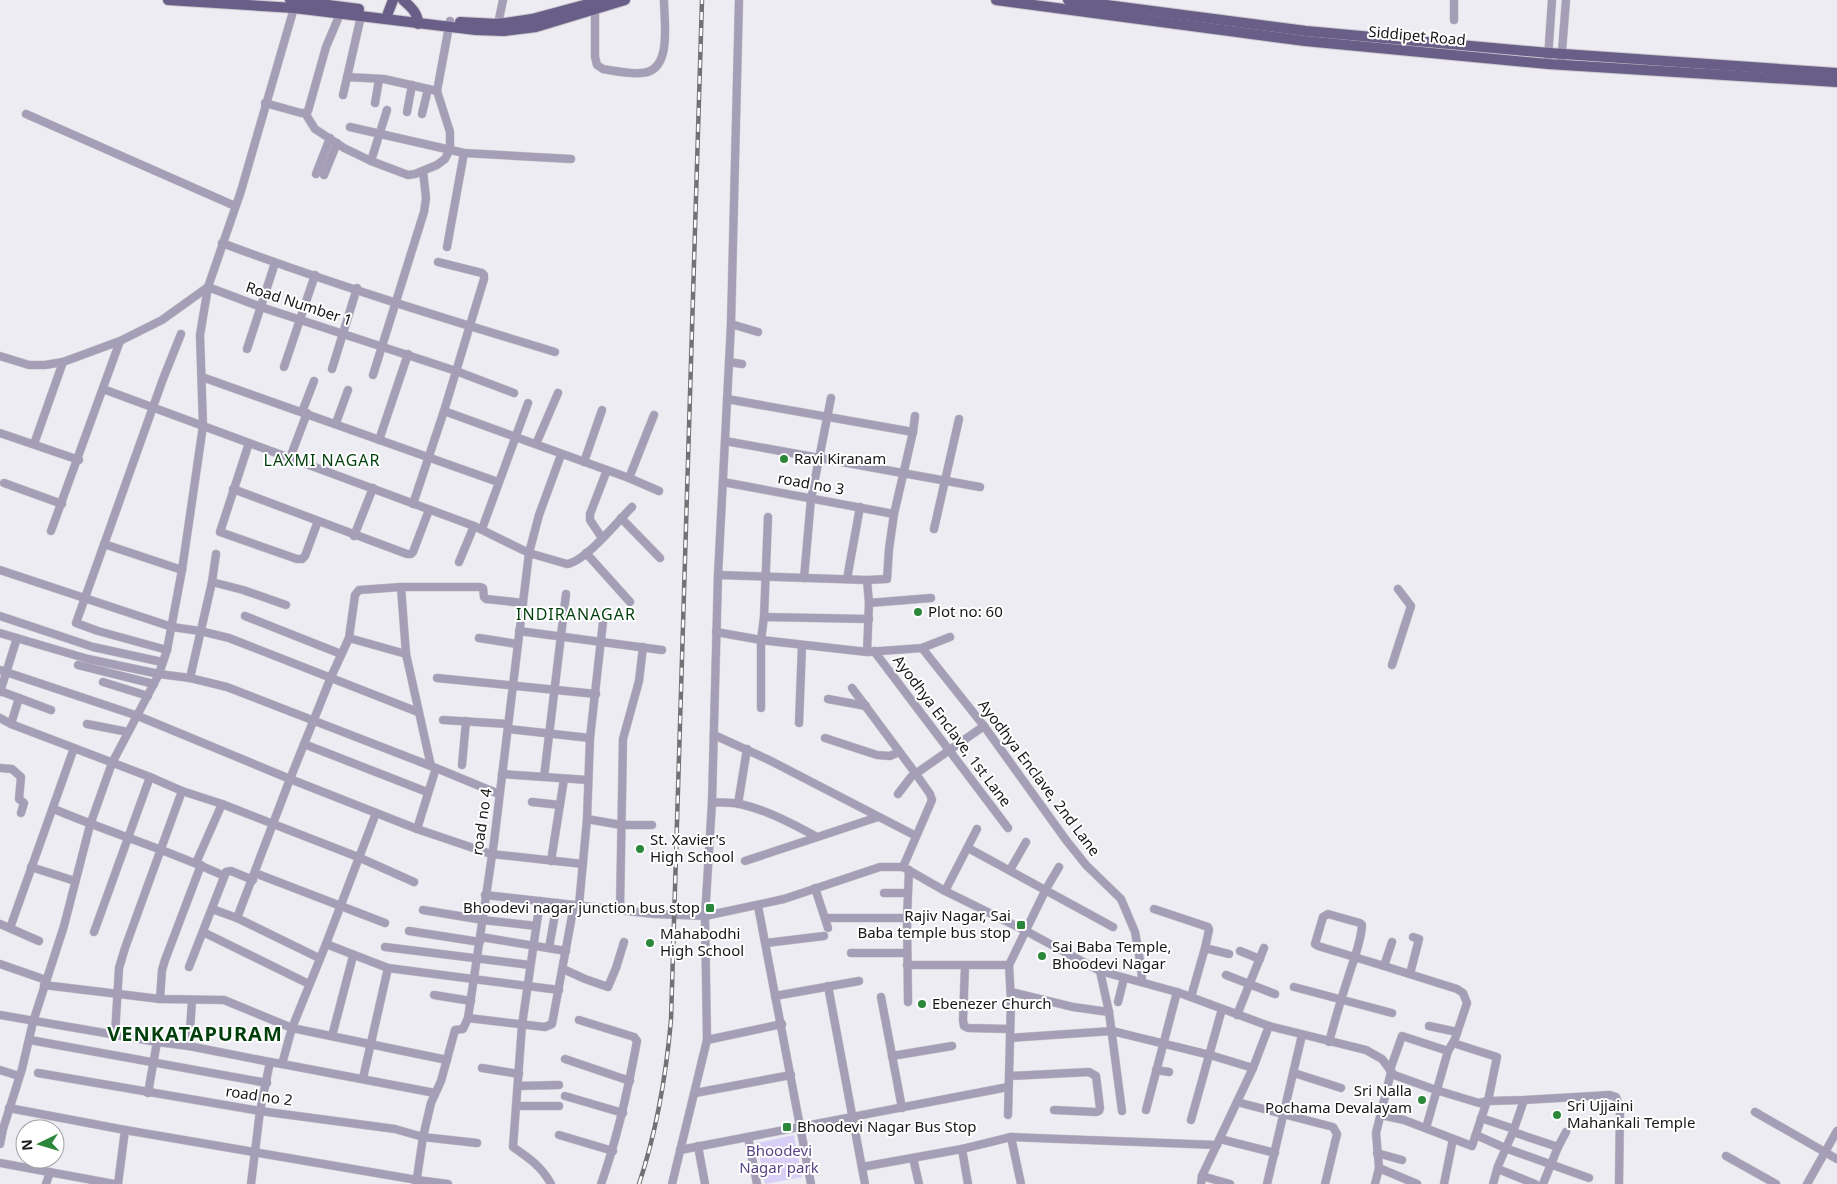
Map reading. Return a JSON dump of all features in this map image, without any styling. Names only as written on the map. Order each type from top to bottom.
[{"type":"main road","points":[[168,0],[292,4],[388,13],[418,21]]},
{"type":"main road","points":[[388,13],[393,0]]},
{"type":"main road","points":[[402,0],[412,8],[418,21]]},
{"type":"main road","points":[[292,4],[340,14],[449,24],[498,24],[532,20],[573,4],[603,0]]},
{"type":"main road","points":[[449,24],[476,30],[504,31],[536,27],[626,0]]},
{"type":"main road","name":"Siddipet Road","points":[[996,0],[1305,41],[1562,59],[1837,82]]},
{"type":"main road","name":"Siddipet Road","points":[[1068,0],[1108,3],[1306,31],[1548,58]]},
{"type":"main road","name":"Siddipet Road","points":[[1562,59],[1837,73]]},
{"type":"street","points":[[498,24],[502,0]]},
{"type":"street","points":[[595,10],[595,57],[597,65],[602,69],[643,73],[653,70],[660,64],[664,54],[664,0]]},
{"type":"street","points":[[672,1184],[707,1040],[706,916],[712,802],[718,575],[731,324],[740,0]]},
{"type":"street","points":[[1454,0],[1454,20]]},
{"type":"street","points":[[1548,58],[1552,0]]},
{"type":"street","points":[[1562,59],[1566,0]]},
{"type":"street","points":[[0,1144],[2,1128],[20,1076],[33,1022],[64,926],[90,825],[112,763],[159,674],[167,650],[182,570],[203,426],[200,335],[208,287],[281,56],[292,4]]},
{"type":"street","points":[[305,113],[308,110],[326,47],[340,14]]},
{"type":"street","points":[[343,95],[361,16]]},
{"type":"street","points":[[265,103],[305,113],[315,129],[337,143],[371,161],[408,175],[437,165],[445,159],[450,150],[450,132],[437,91],[449,24]]},
{"type":"street","points":[[347,77],[355,76],[437,91]]},
{"type":"street","points":[[376,103],[379,80]]},
{"type":"street","points":[[407,112],[412,85]]},
{"type":"street","points":[[422,114],[428,89]]},
{"type":"street","points":[[371,161],[387,110]]},
{"type":"street","points":[[26,114],[235,206]]},
{"type":"street","points":[[350,127],[464,153],[571,160]]},
{"type":"street","points":[[316,174],[330,138]]},
{"type":"street","points":[[324,175],[337,143]]},
{"type":"street","points":[[447,247],[464,153]]},
{"type":"street","points":[[374,375],[426,205],[423,171]]},
{"type":"street","points":[[222,243],[275,263],[357,288],[397,303],[555,352]]},
{"type":"street","points":[[413,504],[444,411],[484,275],[438,262]]},
{"type":"street","points":[[247,349],[275,263]]},
{"type":"street","points":[[284,367],[315,275]]},
{"type":"street","points":[[0,356],[29,365],[63,362],[120,341],[162,320],[208,287]]},
{"type":"street","name":"Road Number 1","points":[[208,287],[261,307],[408,354],[514,393]]},
{"type":"street","points":[[332,369],[357,288]]},
{"type":"street","points":[[731,324],[758,332]]},
{"type":"street","points":[[167,650],[76,623],[181,334]]},
{"type":"street","points":[[51,532],[120,341]]},
{"type":"street","points":[[380,440],[408,354]]},
{"type":"street","points":[[34,444],[63,362]]},
{"type":"street","points":[[729,362],[742,364]]},
{"type":"street","points":[[202,377],[498,482]]},
{"type":"street","points":[[290,458],[314,382]]},
{"type":"street","points":[[103,388],[478,527],[529,553],[567,564],[574,563],[586,553],[632,507]]},
{"type":"street","points":[[336,423],[348,390]]},
{"type":"street","points":[[536,444],[558,393]]},
{"type":"street","points":[[804,578],[811,499],[831,398]]},
{"type":"street","points":[[727,399],[913,432]]},
{"type":"street","points":[[459,562],[478,527],[498,482],[528,404]]},
{"type":"street","points":[[584,462],[602,410]]},
{"type":"street","points":[[444,411],[516,436],[561,455],[629,478],[659,491]]},
{"type":"street","points":[[629,478],[654,415]]},
{"type":"street","points":[[718,575],[888,579],[889,550],[894,514],[913,432],[914,416]]},
{"type":"street","points":[[934,529],[959,419]]},
{"type":"street","points":[[0,433],[78,460]]},
{"type":"street","points":[[725,441],[980,487]]},
{"type":"street","points":[[249,443],[220,532],[296,559],[302,559],[306,556],[318,521]]},
{"type":"street","name":"road no 4","points":[[468,1018],[483,920],[529,553],[539,515],[561,455]]},
{"type":"street","points":[[602,538],[590,520],[590,514],[607,470]]},
{"type":"street","name":"road no 3","points":[[723,482],[894,514]]},
{"type":"street","points":[[4,483],[62,504]]},
{"type":"street","points":[[354,536],[373,488]]},
{"type":"street","points":[[233,489],[354,536],[407,554],[411,554],[429,510]]},
{"type":"street","points":[[847,579],[860,507]]},
{"type":"street","points":[[761,708],[761,640],[764,617],[768,517]]},
{"type":"street","points":[[621,518],[660,558]]},
{"type":"street","points":[[104,544],[182,570]]},
{"type":"street","points":[[586,553],[630,602]]},
{"type":"street","points":[[190,678],[212,582],[216,554]]},
{"type":"street","points":[[0,570],[172,627],[229,638],[418,712]]},
{"type":"street","points":[[867,580],[871,651]]},
{"type":"street","points":[[212,582],[243,590],[286,605]]},
{"type":"street","points":[[237,918],[304,744],[349,638],[355,595],[359,590],[401,587],[480,587],[483,588],[486,599],[523,603]]},
{"type":"street","points":[[401,587],[406,654],[418,712],[433,767],[416,829]]},
{"type":"street","points":[[1392,665],[1411,606],[1398,589]]},
{"type":"street","points":[[544,777],[556,690],[566,594]]},
{"type":"street","points":[[868,603],[931,598]]},
{"type":"street","points":[[416,1182],[423,1137],[431,1103],[441,1081],[455,1030],[463,1029],[468,1018],[545,1027],[552,1024],[583,864],[590,738],[604,613]]},
{"type":"street","points":[[0,616],[93,647],[162,662]]},
{"type":"street","points":[[245,616],[341,654]]},
{"type":"street","points":[[764,617],[868,619]]},
{"type":"street","points":[[519,631],[662,650]]},
{"type":"street","points":[[716,632],[761,640],[871,651],[922,648],[950,638]]},
{"type":"street","points":[[0,633],[88,659],[159,674],[190,678],[227,687],[499,794]]},
{"type":"street","points":[[17,638],[3,671],[0,691],[51,710]]},
{"type":"street","points":[[349,638],[406,654]]},
{"type":"street","points":[[480,638],[518,644]]},
{"type":"street","points":[[799,723],[802,645]]},
{"type":"street","points":[[620,910],[623,739],[639,682],[644,647]]},
{"type":"street","name":"Ayodhya Enclave, 2nd Lane","points":[[922,648],[984,726],[1066,840],[1086,865],[1122,899],[1136,932],[1142,982]]},
{"type":"street","name":"Ayodhya Enclave, 1st Lane","points":[[871,651],[1008,828]]},
{"type":"street","points":[[78,665],[154,684]]},
{"type":"street","points":[[3,671],[138,716],[416,829],[491,854],[583,864]]},
{"type":"street","points":[[437,678],[596,694]]},
{"type":"street","points":[[103,682],[148,696]]},
{"type":"street","points":[[852,688],[916,774],[932,800],[916,836],[906,868],[908,1002]]},
{"type":"street","points":[[11,724],[19,698]]},
{"type":"street","points":[[828,699],[866,706]]},
{"type":"street","points":[[0,718],[182,791],[222,804],[358,857],[414,882]]},
{"type":"street","points":[[443,720],[466,721],[549,734],[590,738]]},
{"type":"street","points":[[462,765],[466,721]]},
{"type":"street","points":[[87,724],[128,732]]},
{"type":"street","points":[[898,794],[916,774],[984,726]]},
{"type":"street","points":[[714,735],[747,749],[916,836]]},
{"type":"street","points":[[826,738],[877,755],[890,756],[900,752]]},
{"type":"street","points":[[304,744],[427,792]]},
{"type":"street","points":[[10,928],[54,809],[74,748]]},
{"type":"street","points":[[738,804],[747,749]]},
{"type":"street","points":[[0,768],[12,769],[21,777],[19,798],[24,803],[21,813]]},
{"type":"street","points":[[502,774],[511,773],[588,780]]},
{"type":"street","points":[[94,932],[150,777]]},
{"type":"street","points":[[551,861],[564,779]]},
{"type":"street","points":[[115,1035],[117,994],[125,948],[182,791]]},
{"type":"street","points":[[532,802],[560,805]]},
{"type":"street","points":[[712,802],[753,807],[789,822],[817,837]]},
{"type":"street","points":[[160,999],[162,970],[165,960],[222,804]]},
{"type":"street","points":[[54,809],[90,825],[199,864],[224,876]]},
{"type":"street","points":[[282,1064],[292,1028],[376,813]]},
{"type":"street","points":[[745,861],[878,816]]},
{"type":"street","points":[[587,819],[621,825],[652,825]]},
{"type":"street","points":[[946,891],[978,829]]},
{"type":"street","points":[[1010,870],[1026,842]]},
{"type":"street","points":[[968,848],[1113,927]]},
{"type":"street","points":[[1008,1115],[1011,992],[1009,965],[1059,866]]},
{"type":"street","points":[[31,867],[75,881]]},
{"type":"street","points":[[485,895],[654,914],[706,916],[784,899],[880,867],[906,868],[946,891],[1100,971],[1192,996],[1237,1015],[1302,1036],[1366,1050],[1382,1059],[1394,1075],[1436,1090],[1479,1103],[1602,1094],[1616,1098],[1620,1109],[1619,1184]]},
{"type":"street","points":[[189,968],[226,872],[231,871],[254,877],[385,923]]},
{"type":"street","points":[[815,888],[828,928]]},
{"type":"street","points":[[884,894],[907,894]]},
{"type":"street","points":[[540,901],[522,1025],[520,1074],[513,1148],[534,1161],[552,1184]]},
{"type":"street","points":[[549,948],[557,903]]},
{"type":"street","points":[[758,906],[812,1184]]},
{"type":"street","points":[[212,909],[237,918],[319,958]]},
{"type":"street","points":[[1154,909],[1208,927],[1209,930],[1192,996]]},
{"type":"street","points":[[423,910],[536,926]]},
{"type":"street","points":[[1329,1042],[1355,956],[1362,925],[1328,914],[1322,917],[1315,944],[1355,956],[1457,989],[1463,994],[1467,1003],[1453,1043],[1448,1051],[1426,1128]]},
{"type":"street","points":[[825,918],[907,918]]},
{"type":"street","points":[[0,924],[39,941]]},
{"type":"street","points":[[409,931],[534,945],[566,951]]},
{"type":"street","points":[[203,932],[309,984]]},
{"type":"street","points":[[766,943],[824,936]]},
{"type":"street","points":[[1410,974],[1419,939],[1413,937]]},
{"type":"street","points":[[563,969],[608,987],[624,942]]},
{"type":"street","points":[[1384,966],[1392,942]]},
{"type":"street","points":[[326,944],[388,968],[559,990]]},
{"type":"street","points":[[385,947],[530,965]]},
{"type":"street","points":[[1204,948],[1229,954]]},
{"type":"street","points":[[1237,1015],[1264,948]]},
{"type":"street","points":[[1240,952],[1260,959]]},
{"type":"street","points":[[851,953],[907,954]]},
{"type":"street","points":[[332,1036],[353,956]]},
{"type":"street","points":[[0,964],[45,982],[117,994],[160,999],[224,1000],[292,1028],[447,1060]]},
{"type":"street","points":[[907,965],[1009,965]]},
{"type":"street","points":[[964,966],[962,1020],[964,1026],[968,1028],[1010,1034],[1112,1031],[1210,1055],[1253,1068]]},
{"type":"street","points":[[363,1078],[388,968]]},
{"type":"street","points":[[1100,971],[1112,1031],[1122,1111]]},
{"type":"street","points":[[1226,975],[1275,994]]},
{"type":"street","points":[[1118,1002],[1124,978]]},
{"type":"street","points":[[775,996],[859,981]]},
{"type":"street","points":[[828,986],[866,1184]]},
{"type":"street","points":[[1294,987],[1392,1013]]},
{"type":"street","points":[[1011,992],[1073,1007],[1109,1012]]},
{"type":"street","points":[[1146,1110],[1177,992]]},
{"type":"street","points":[[434,995],[471,1001]]},
{"type":"street","points":[[881,997],[902,1108]]},
{"type":"street","points":[[189,1046],[192,1000]]},
{"type":"street","points":[[1192,1120],[1222,1009]]},
{"type":"street","points":[[0,1015],[33,1022],[189,1046],[435,1093]]},
{"type":"street","points":[[579,1020],[636,1038],[623,1114],[613,1151],[601,1184]]},
{"type":"street","points":[[707,1040],[782,1024]]},
{"type":"street","points":[[1230,1184],[1202,1180],[1253,1068],[1269,1026]]},
{"type":"street","points":[[1428,1026],[1457,1032]]},
{"type":"street","points":[[1267,1184],[1302,1036]]},
{"type":"street","points":[[1375,1184],[1379,1168],[1376,1133],[1390,1071],[1402,1036],[1448,1051]]},
{"type":"street","points":[[30,1040],[267,1083]]},
{"type":"street","points":[[148,1093],[157,1042]]},
{"type":"street","points":[[1381,1114],[1404,1120],[1472,1146],[1488,1101],[1496,1056],[1453,1043]]},
{"type":"street","points":[[892,1056],[952,1046]]},
{"type":"street","points":[[564,1059],[630,1081]]},
{"type":"street","points":[[252,1184],[260,1111],[270,1062]]},
{"type":"street","points":[[482,1068],[520,1074]]},
{"type":"street","points":[[0,1070],[20,1076]]},
{"type":"street","points":[[1156,1070],[1169,1072]]},
{"type":"street","points":[[1009,1076],[1090,1072],[1096,1076],[1099,1111],[1054,1110]]},
{"type":"street","name":"road no 2","points":[[38,1073],[260,1111],[395,1129],[423,1137],[477,1143]]},
{"type":"street","points":[[1294,1073],[1341,1088]]},
{"type":"street","points":[[695,1094],[791,1075]]},
{"type":"street","points":[[518,1086],[559,1085]]},
{"type":"street","points":[[680,1150],[1008,1087]]},
{"type":"street","points":[[565,1096],[623,1114]]},
{"type":"street","points":[[1493,1184],[1524,1100]]},
{"type":"street","points":[[1237,1102],[1333,1127],[1337,1134],[1325,1184]]},
{"type":"street","points":[[516,1106],[559,1106]]},
{"type":"street","points":[[9,1108],[416,1182],[448,1184]]},
{"type":"street","points":[[1756,1112],[1837,1158]]},
{"type":"street","points":[[1481,1118],[1558,1147]]},
{"type":"street","points":[[0,1163],[116,1184],[125,1130]]},
{"type":"street","points":[[1807,1184],[1837,1131]]},
{"type":"street","points":[[1543,1184],[1566,1132]]},
{"type":"street","points":[[559,1135],[613,1151]]},
{"type":"street","points":[[1476,1135],[1505,1148],[1589,1178]]},
{"type":"street","points":[[748,1137],[757,1184]]},
{"type":"street","points":[[862,1167],[962,1149],[1011,1137],[1218,1142],[1275,1152]]},
{"type":"street","points":[[1011,1137],[1021,1184]]},
{"type":"street","points":[[1444,1184],[1453,1139]]},
{"type":"street","points":[[698,1146],[705,1184]]},
{"type":"street","points":[[962,1149],[968,1184]]},
{"type":"street","points":[[1377,1153],[1402,1160]]},
{"type":"street","points":[[1726,1156],[1776,1184]]},
{"type":"street","points":[[913,1158],[919,1184]]},
{"type":"street","points":[[1379,1168],[1417,1184]]},
{"type":"street","points":[[1498,1169],[1535,1184]]},
{"type":"street","points":[[46,1184],[50,1172]]},
{"type":"green space","name":"Bhoodevi Nagar park","points":[[794,1135],[802,1177],[765,1184],[757,1143]]},
{"type":"railway","points":[[639,1184],[660,1103],[671,1020],[702,0]]},
{"type":"place","name":"Ravi Kiranam","points":[[784,459]]},
{"type":"place","name":"Plot no: 60","points":[[918,612]]},
{"type":"place","name":"St. Xavier's High School","points":[[640,849]]},
{"type":"place","name":"Bhoodevi nagar junction bus stop","points":[[710,908]]},
{"type":"place","name":"Rajiv Nagar, Sai Baba temple bus stop","points":[[1021,925]]},
{"type":"place","name":"Mahabodhi High School","points":[[650,943]]},
{"type":"place","name":"Sai Baba Temple, Bhoodevi Nagar","points":[[1042,956]]},
{"type":"place","name":"Ebenezer Church","points":[[922,1004]]},
{"type":"place","name":"Sri Nalla Pochama Devalayam","points":[[1422,1100]]},
{"type":"place","name":"Sri Ujjaini Mahankali Temple","points":[[1557,1115]]},
{"type":"place","name":"Bhoodevi Nagar Bus Stop","points":[[787,1127]]},
{"type":"district","name":"LAXMI NAGAR","points":[[322,460]]},
{"type":"district","name":"INDIRANAGAR","points":[[576,614]]},
{"type":"district","name":"VENKATAPURAM","points":[[195,1034]]}]
